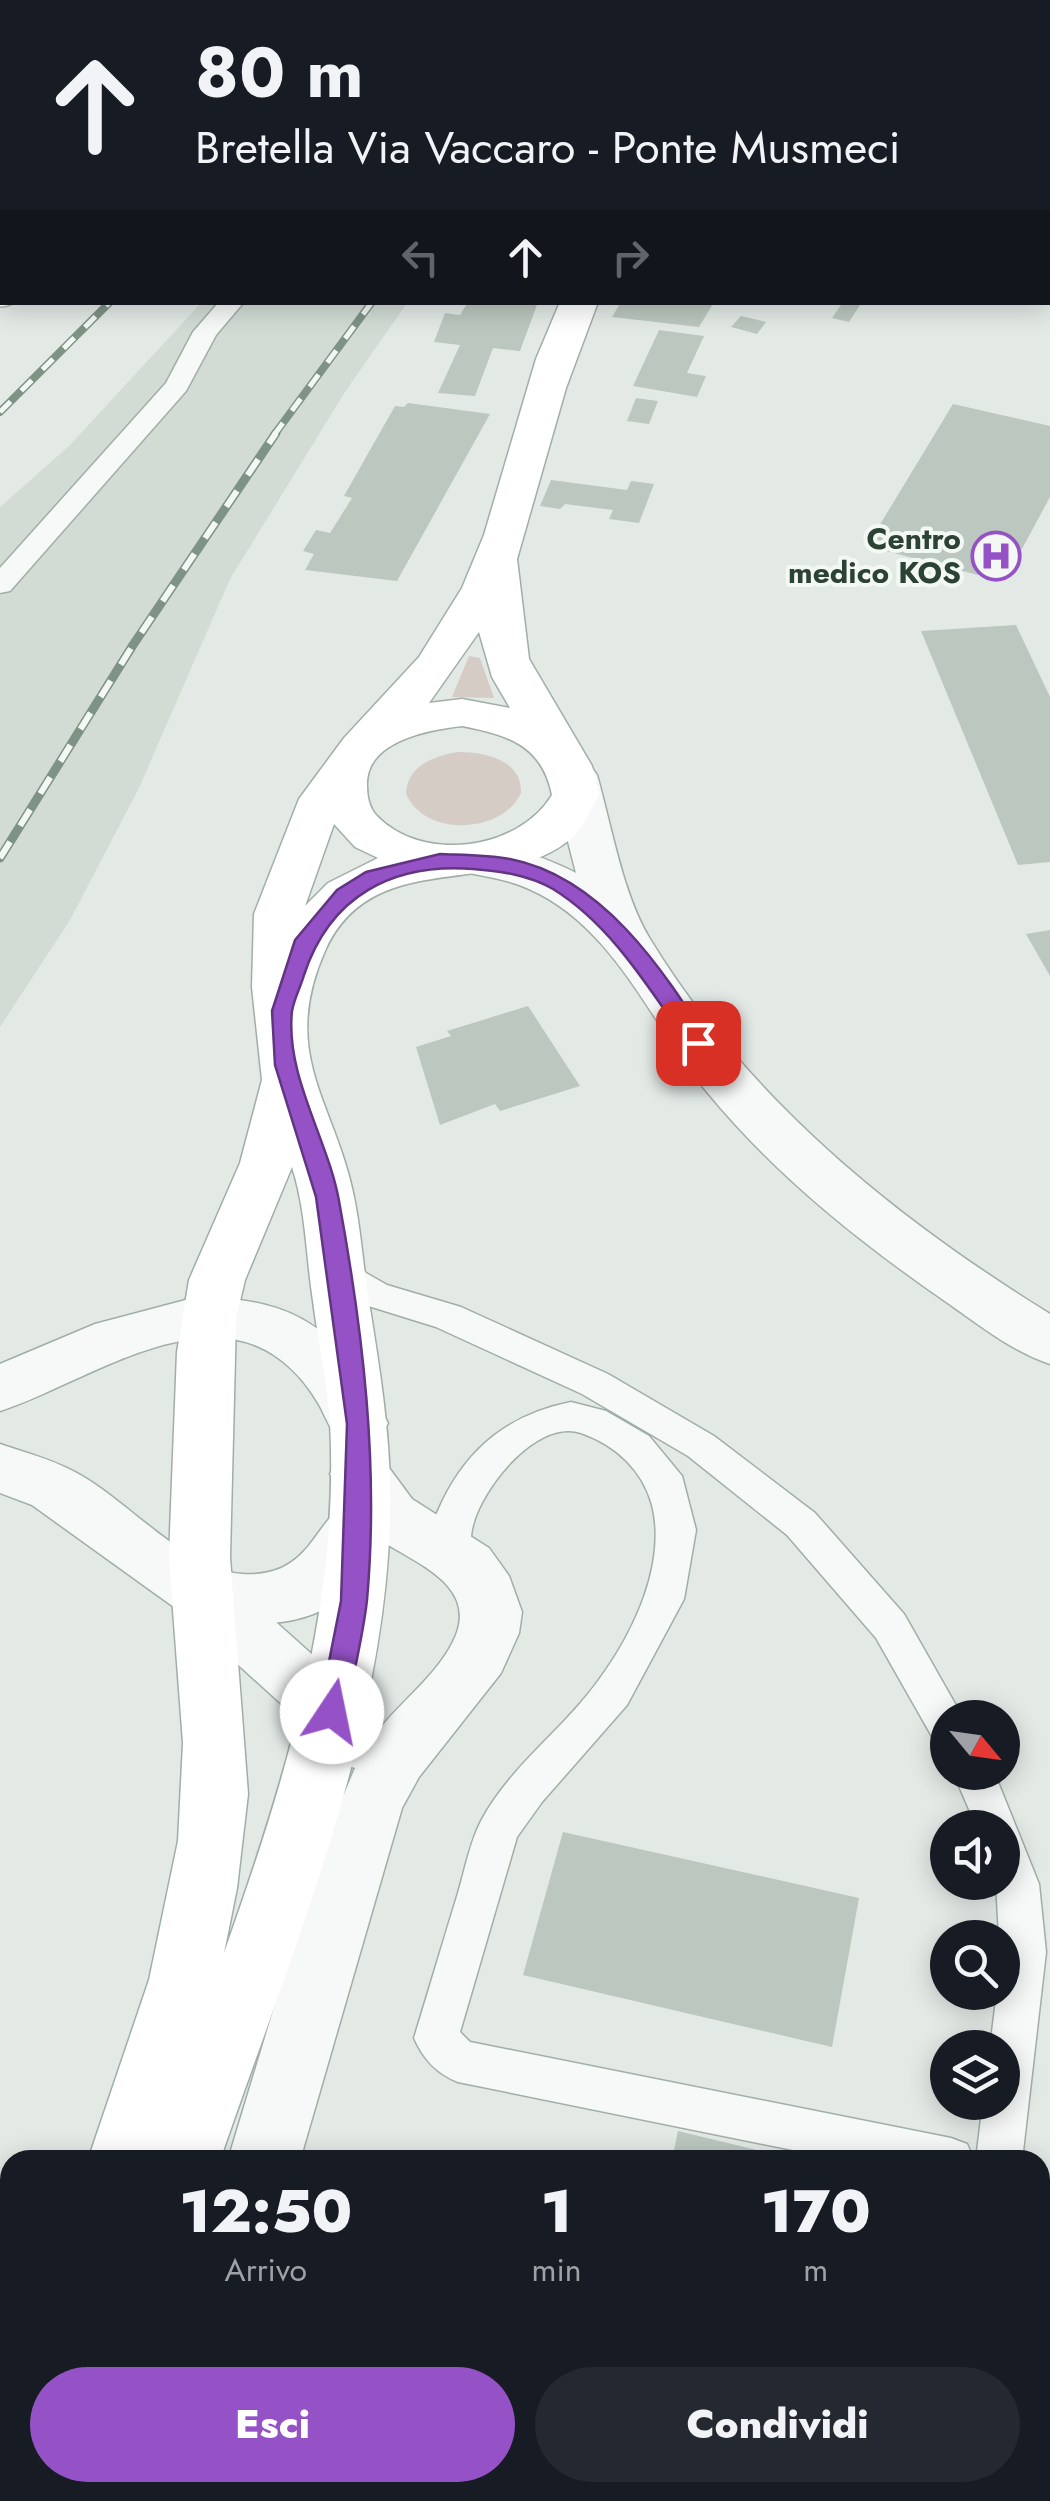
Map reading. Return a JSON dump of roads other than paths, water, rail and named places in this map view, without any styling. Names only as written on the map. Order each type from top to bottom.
[{"type":"main road","points":[[187,2150],[314,1779],[354,1601],[359,1474],[328,1197],[288,1080],[274,938],[279,904],[323,796],[429,675],[498,553],[557,353],[579,305]]},
{"type":"main road","points":[[282,1011],[306,940],[344,895],[374,876],[502,854],[552,830],[568,813],[570,766],[506,666],[498,634],[498,553]]},
{"type":"main road","points":[[456,860],[410,854],[362,830],[341,795],[356,758],[417,718],[475,714],[530,728],[570,766]]},
{"type":"main road","points":[[128,2150],[160,2061],[193,1941],[210,1860],[216,1790],[200,1592],[208,1318],[217,1280],[267,1164],[288,1080]]},
{"type":"street","points":[[570,766],[604,888],[633,952]]},
{"type":"street","points":[[456,860],[509,865],[558,883],[598,913],[633,952],[718,1070],[803,1162],[962,1288],[1050,1342]]},
{"type":"street","points":[[0,1389],[150,1327],[208,1318],[243,1318],[290,1338],[330,1373],[359,1474],[376,1501],[392,1517],[471,1568],[484,1587],[491,1613],[485,1640],[468,1668],[397,1752],[368,1812],[267,2150]]},
{"type":"street","points":[[0,1468],[54,1488],[200,1592],[332,1712],[354,1734],[366,1756],[370,1780],[368,1812]]},
{"type":"street","points":[[200,1592],[246,1600],[298,1591],[324,1574],[359,1474]]},
{"type":"lane","points":[[0,584],[177,386],[204,332],[229,305]]},
{"type":"lane","points":[[332,1250],[354,1282],[375,1295],[448,1316],[546,1362],[702,1446],[814,1538],[890,1626],[932,1700]]},
{"type":"lane","points":[[471,1568],[452,1539],[452,1520],[502,1446],[543,1422],[571,1416],[593,1421],[636,1446],[663,1476],[677,1530],[664,1598],[613,1694],[527,1788],[498,1830],[436,2038],[458,2061],[901,2150]]},
{"type":"lane","points":[[1001,2150],[1024,1952],[1019,1900]]},
{"type":"railway","points":[[0,412],[107,305]]},
{"type":"railway","points":[[274,435],[370,305]]},
{"type":"railway","points":[[0,858],[133,645],[276,433]]},
{"type":"place","name":"Centro medico KOS","points":[[996,556]]}]
